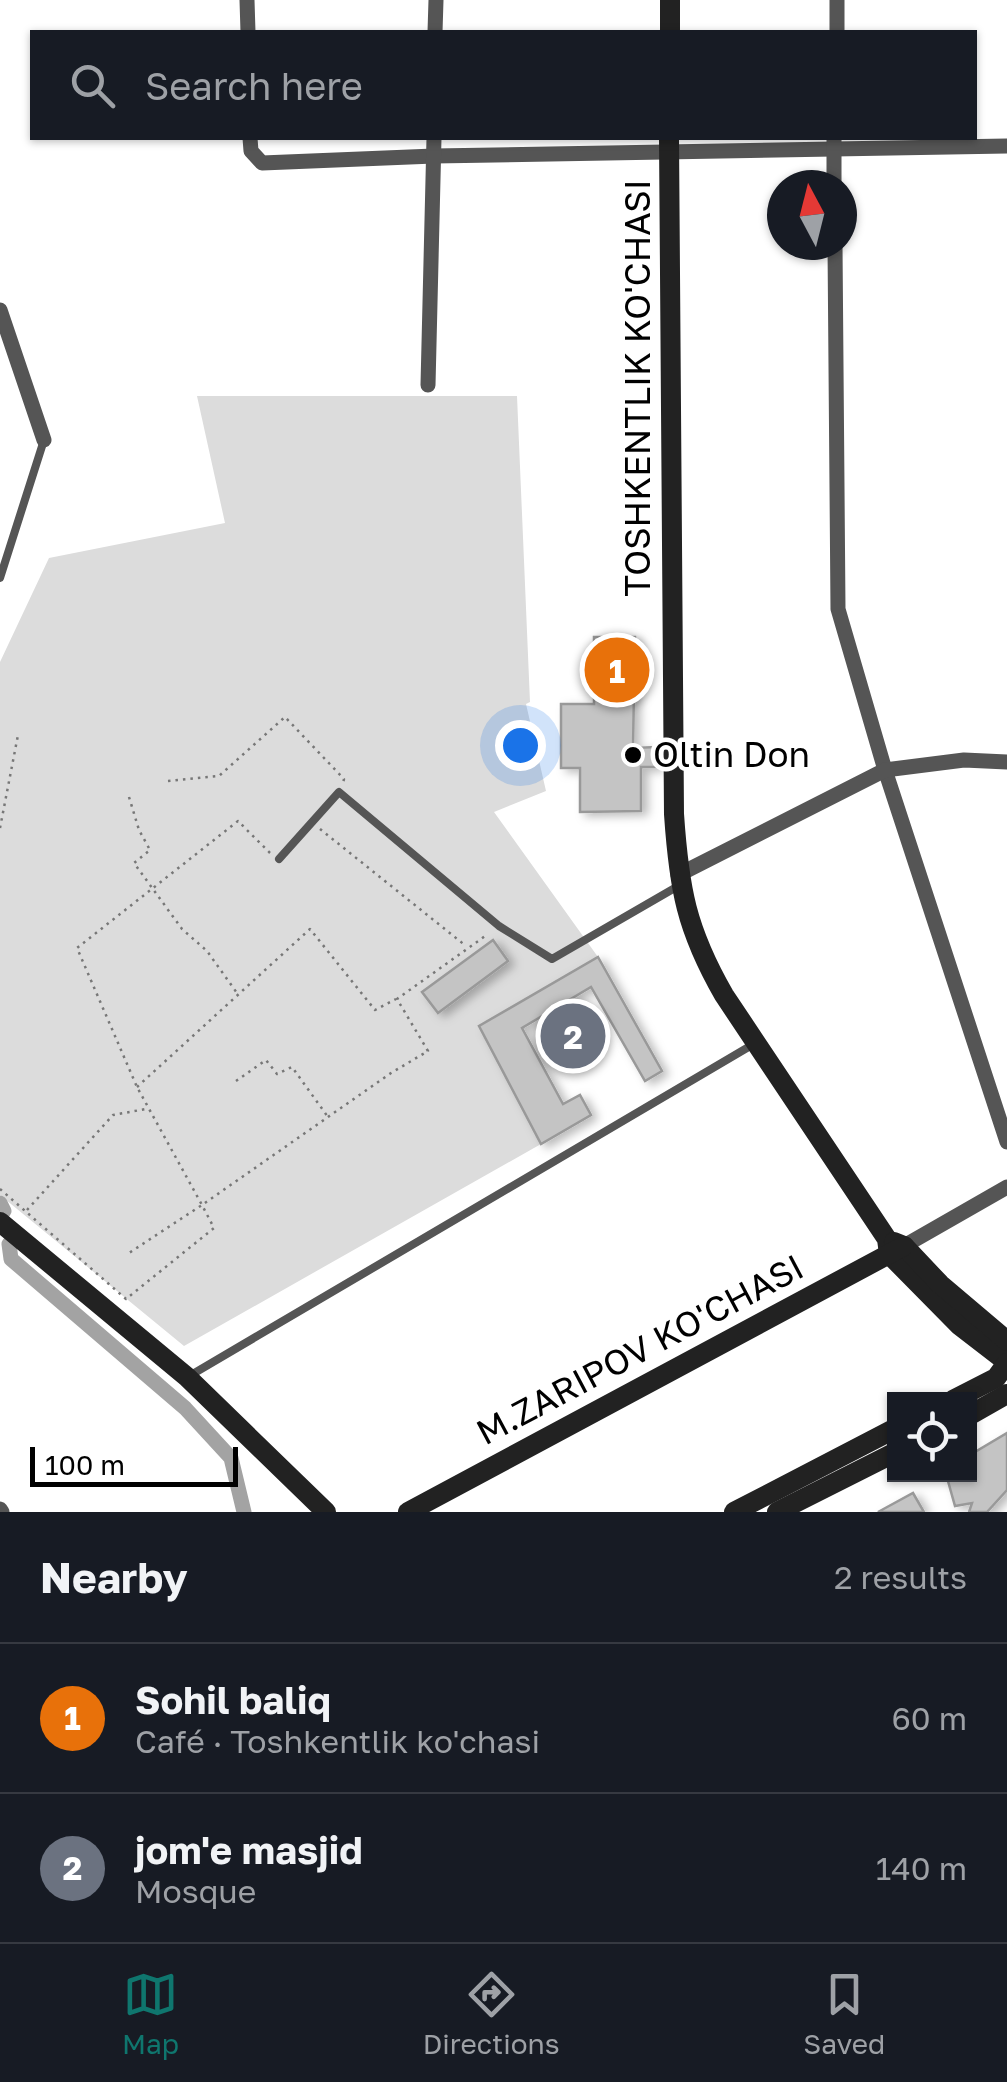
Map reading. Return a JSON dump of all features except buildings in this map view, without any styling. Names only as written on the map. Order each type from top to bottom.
[{"type":"main road","points":[[670,0],[670,30]]},
{"type":"main road","name":"TOSHKENTLIK KO'CHASI","points":[[669,145],[674,814],[679,880],[700,955],[755,1044],[893,1246]]},
{"type":"main road","points":[[0,1222],[187,1377],[326,1512]]},
{"type":"main road","points":[[893,1246],[1007,1341]]},
{"type":"main road","points":[[893,1246],[960,1325],[1005,1368],[996,1378],[969,1392]]},
{"type":"main road","name":"M.ZARIPOV KO'CHASI","points":[[408,1512],[893,1246]]},
{"type":"main road","points":[[977,1411],[1007,1394]]},
{"type":"main road","points":[[734,1512],[887,1433]]},
{"type":"main road","points":[[777,1512],[887,1456]]},
{"type":"street","points":[[247,0],[248,30]]},
{"type":"street","points":[[435,30],[436,0]]},
{"type":"street","points":[[836,30],[837,0]]},
{"type":"street","points":[[250,140],[251,151],[262,163],[669,145],[1007,146]]},
{"type":"street","points":[[428,385],[434,140]]},
{"type":"street","points":[[834,143],[834,170]]},
{"type":"street","points":[[835,260],[838,609],[885,770],[1007,1142]]},
{"type":"street","points":[[0,310],[44,440]]},
{"type":"street","points":[[679,880],[885,770],[964,760],[1007,762]]},
{"type":"street","points":[[893,1246],[1007,1187]]},
{"type":"lane","points":[[0,578],[44,440]]},
{"type":"lane","points":[[280,859],[339,792],[499,926],[552,959],[679,880]]},
{"type":"lane","points":[[187,1377],[755,1044]]},
{"type":"path","points":[[168,781],[219,776],[285,718],[344,779],[339,792]]},
{"type":"path","points":[[0,828],[18,735]]},
{"type":"path","points":[[129,797],[150,850],[134,862],[182,930],[208,951],[238,994]]},
{"type":"path","points":[[0,1189],[126,1299],[214,1228],[136,1087],[77,948],[238,821],[280,859]]},
{"type":"path","points":[[311,822],[468,948]]},
{"type":"path","points":[[136,1087],[310,929],[375,1010],[499,926]]},
{"type":"path","points":[[126,1256],[428,1050],[397,998]]},
{"type":"path","points":[[236,1081],[266,1060],[277,1074],[292,1066],[328,1117]]},
{"type":"path","points":[[26,1211],[112,1114],[149,1109]]},
{"type":"shaded area","points":[[197,396],[517,396],[530,702],[526,704],[546,791],[494,812],[598,957],[479,1026],[541,1144],[184,1346],[0,1195],[0,662],[49,558],[225,523]]},
{"type":"waterway","points":[[0,1203],[4,1211]]},
{"type":"waterway","points":[[9,1244],[11,1259],[185,1408],[231,1458],[244,1512]]},
{"type":"place","name":"Sohil baliq","points":[[617,670]]},
{"type":"place","name":"Oltin Don","points":[[633,755]]},
{"type":"place","name":"jom'e masjid","points":[[573,1036]]}]
